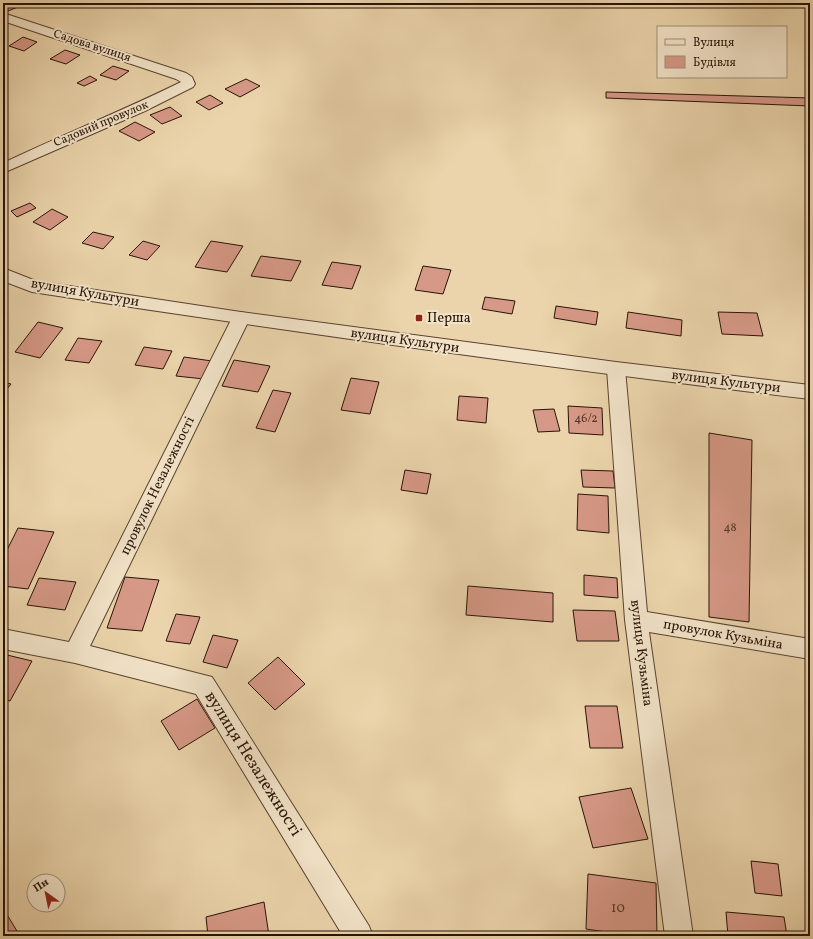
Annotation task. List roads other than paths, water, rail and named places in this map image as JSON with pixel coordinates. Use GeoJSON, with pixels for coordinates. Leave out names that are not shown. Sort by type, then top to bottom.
{"type":"FeatureCollection","features":[{"type":"Feature","properties":{"kind":"street","name":"Садова вулиця"},"geometry":{"type":"LineString","coordinates":[[3,17],[181,76]]}},
{"type":"Feature","properties":{"kind":"street","name":"Садовий провулок"},"geometry":{"type":"LineString","coordinates":[[3,168],[182,88],[188,84],[187,80],[181,76]]}},
{"type":"Feature","properties":{"kind":"street","name":"вулиця Культури"},"geometry":{"type":"LineString","coordinates":[[3,274],[32,286],[241,318],[616,369],[810,392]]}},
{"type":"Feature","properties":{"kind":"street","name":"провулок Незалежності"},"geometry":{"type":"LineString","coordinates":[[76,653],[241,318]]}},
{"type":"Feature","properties":{"kind":"street","name":"вулиця Кузьміна"},"geometry":{"type":"LineString","coordinates":[[616,369],[636,620],[679,936]]}},
{"type":"Feature","properties":{"kind":"street","name":"провулок Кузьміна"},"geometry":{"type":"LineString","coordinates":[[636,620],[810,649]]}},
{"type":"Feature","properties":{"kind":"street","name":"вулиця Незалежності"},"geometry":{"type":"LineString","coordinates":[[3,639],[76,653],[204,685],[359,936]]}},
{"type":"Feature","properties":{"kind":"place","name":"Перша"},"geometry":{"type":"Point","coordinates":[419,318]}}]}
